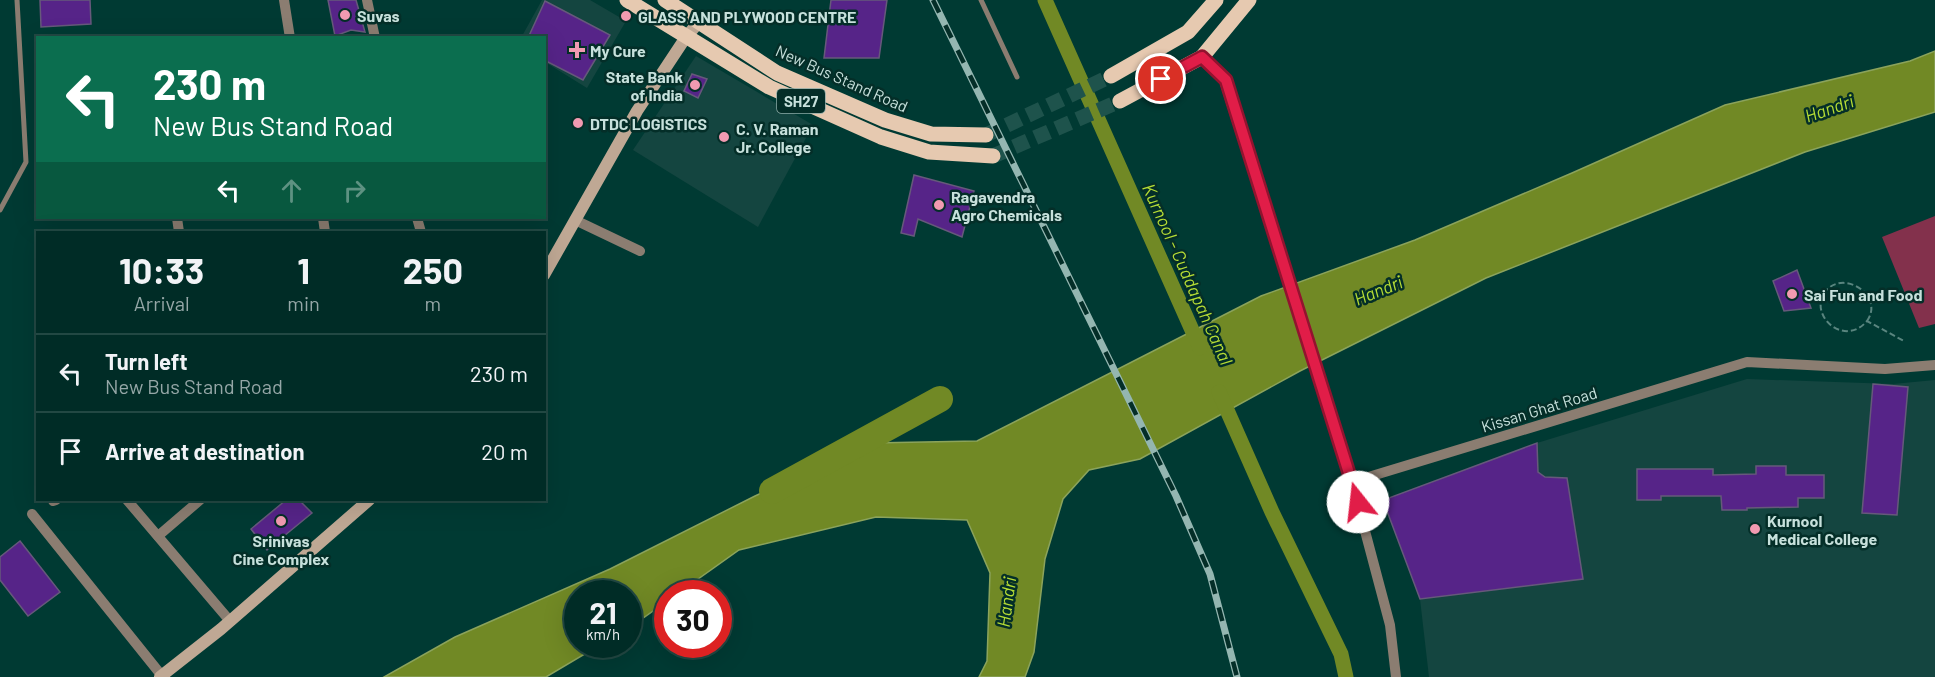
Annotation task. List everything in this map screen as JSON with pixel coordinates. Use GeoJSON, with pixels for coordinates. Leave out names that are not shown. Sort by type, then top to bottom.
{"type":"FeatureCollection","features":[{"type":"Feature","properties":{"kind":"main road","name":"SH27"},"geometry":{"type":"LineString","coordinates":[[627,0],[769,87],[881,137],[929,152],[993,156]]}},
{"type":"Feature","properties":{"kind":"main road","name":"New Bus Stand Road"},"geometry":{"type":"LineString","coordinates":[[664,0],[777,73],[885,120],[931,134],[986,135]]}},
{"type":"Feature","properties":{"kind":"main road"},"geometry":{"type":"LineString","coordinates":[[1111,76],[1188,32],[1215,0]]}},
{"type":"Feature","properties":{"kind":"main road"},"geometry":{"type":"LineString","coordinates":[[1120,101],[1202,57],[1249,0]]}},
{"type":"Feature","properties":{"kind":"main road"},"geometry":{"type":"LineString","coordinates":[[546,271],[637,111],[686,37],[699,22]]}},
{"type":"Feature","properties":{"kind":"main road"},"geometry":{"type":"LineString","coordinates":[[1202,57],[1226,80],[1352,482]]}},
{"type":"Feature","properties":{"kind":"main road"},"geometry":{"type":"LineString","coordinates":[[161,676],[230,621],[368,501]]}},
{"type":"Feature","properties":{"kind":"street"},"geometry":{"type":"LineString","coordinates":[[284,0],[290,36]]}},
{"type":"Feature","properties":{"kind":"street"},"geometry":{"type":"LineString","coordinates":[[367,0],[375,36]]}},
{"type":"Feature","properties":{"kind":"street"},"geometry":{"type":"LineString","coordinates":[[575,220],[640,251]]}},
{"type":"Feature","properties":{"kind":"street","name":"Kissan Ghat Road"},"geometry":{"type":"LineString","coordinates":[[1352,482],[1747,362],[1885,369],[1935,365]]}},
{"type":"Feature","properties":{"kind":"street"},"geometry":{"type":"LineString","coordinates":[[1352,482],[1390,626],[1396,677]]}},
{"type":"Feature","properties":{"kind":"street"},"geometry":{"type":"LineString","coordinates":[[128,501],[230,621]]}},
{"type":"Feature","properties":{"kind":"street"},"geometry":{"type":"LineString","coordinates":[[158,536],[199,501]]}},
{"type":"Feature","properties":{"kind":"street"},"geometry":{"type":"LineString","coordinates":[[32,514],[161,676]]}},
{"type":"Feature","properties":{"kind":"lane"},"geometry":{"type":"LineString","coordinates":[[0,210],[26,162],[17,0]]}},
{"type":"Feature","properties":{"kind":"lane"},"geometry":{"type":"LineString","coordinates":[[981,0],[1017,77]]}},
{"type":"Feature","properties":{"kind":"path"},"geometry":{"type":"LineString","coordinates":[[1841,282],[1852,284],[1865,291],[1871,301],[1872,311],[1867,321],[1856,330],[1847,332],[1836,330],[1830,325],[1820,305],[1822,296],[1827,289],[1841,282]]}},
{"type":"Feature","properties":{"kind":"path"},"geometry":{"type":"LineString","coordinates":[[1867,321],[1904,341]]}},
{"type":"Feature","properties":{"kind":"shaded area","name":"My Cure"},"geometry":{"type":"Polygon","coordinates":[[[542,0],[590,0],[626,21],[587,88],[546,63],[546,36],[522,36],[542,0]]]}},
{"type":"Feature","properties":{"kind":"shaded area","name":"C. V. Raman Jr. College"},"geometry":{"type":"Polygon","coordinates":[[[696,56],[813,125],[758,227],[633,150],[696,56]]]}},
{"type":"Feature","properties":{"kind":"shaded area"},"geometry":{"type":"Polygon","coordinates":[[[1935,216],[1935,324],[1919,328],[1882,237],[1935,216]]]}},
{"type":"Feature","properties":{"kind":"shaded area","name":"Kurnool Medical College"},"geometry":{"type":"Polygon","coordinates":[[[1747,379],[1893,384],[1935,380],[1935,677],[1429,677],[1420,599],[1583,579],[1567,478],[1545,477],[1538,472],[1537,443],[1747,379]]]}},
{"type":"Feature","properties":{"kind":"water","name":"Handri"},"geometry":{"type":"Polygon","coordinates":[[[1935,51],[1935,112],[1805,152],[1486,278],[1300,371],[1140,459],[1089,470],[1063,499],[1045,559],[1034,652],[1025,677],[979,677],[987,661],[990,573],[967,520],[876,517],[739,550],[697,580],[654,580],[654,610],[642,619],[642,580],[585,580],[755,496],[871,443],[977,441],[1261,296],[1415,240],[1725,105],[1910,61],[1935,51]]]}},
{"type":"Feature","properties":{"kind":"water"},"geometry":{"type":"Polygon","coordinates":[[[564,589],[564,658],[578,658],[546,677],[384,677],[455,637],[564,589]]]}},
{"type":"Feature","properties":{"kind":"building"},"geometry":{"type":"Polygon","coordinates":[[[40,0],[90,0],[91,24],[41,27],[40,0]]]}},
{"type":"Feature","properties":{"kind":"building","name":"Suvas"},"geometry":{"type":"Polygon","coordinates":[[[328,0],[356,0],[365,32],[351,30],[335,36],[328,0]]]}},
{"type":"Feature","properties":{"kind":"building"},"geometry":{"type":"Polygon","coordinates":[[[831,0],[887,0],[879,58],[824,58],[831,0]]]}},
{"type":"Feature","properties":{"kind":"building","name":"My Cure"},"geometry":{"type":"Polygon","coordinates":[[[545,1],[610,35],[583,80],[546,61],[546,36],[529,36],[545,1]]]}},
{"type":"Feature","properties":{"kind":"building","name":"State Bank of India"},"geometry":{"type":"Polygon","coordinates":[[[692,74],[707,79],[698,98],[684,91],[692,74]]]}},
{"type":"Feature","properties":{"kind":"building","name":"Ragavendra Agro Chemicals"},"geometry":{"type":"Polygon","coordinates":[[[914,175],[974,191],[962,237],[918,219],[914,236],[901,233],[914,175]]]}},
{"type":"Feature","properties":{"kind":"building","name":"Sai Fun and Food"},"geometry":{"type":"Polygon","coordinates":[[[1797,270],[1811,308],[1784,311],[1773,281],[1797,270]]]}},
{"type":"Feature","properties":{"kind":"building"},"geometry":{"type":"Polygon","coordinates":[[[1873,384],[1908,387],[1897,515],[1862,513],[1873,384]]]}},
{"type":"Feature","properties":{"kind":"building"},"geometry":{"type":"Polygon","coordinates":[[[1537,443],[1538,472],[1545,477],[1567,478],[1583,579],[1420,599],[1384,503],[1386,499],[1537,443]]]}},
{"type":"Feature","properties":{"kind":"building"},"geometry":{"type":"Polygon","coordinates":[[[1756,466],[1786,466],[1786,475],[1824,475],[1824,498],[1798,498],[1798,507],[1747,508],[1747,510],[1722,510],[1721,496],[1661,496],[1661,500],[1637,500],[1637,469],[1713,469],[1713,475],[1756,474],[1756,466]]]}},
{"type":"Feature","properties":{"kind":"building","name":"Srinivas Cine Complex"},"geometry":{"type":"Polygon","coordinates":[[[285,501],[300,501],[312,513],[267,550],[251,529],[285,501]]]}},
{"type":"Feature","properties":{"kind":"building"},"geometry":{"type":"Polygon","coordinates":[[[20,541],[60,592],[28,616],[0,580],[0,557],[20,541]]]}},
{"type":"Feature","properties":{"kind":"waterway","name":"Kurnool - Cuddapah Canal"},"geometry":{"type":"LineString","coordinates":[[1045,0],[1200,348]]}},
{"type":"Feature","properties":{"kind":"waterway"},"geometry":{"type":"LineString","coordinates":[[1219,392],[1272,512],[1341,654],[1346,677]]}},
{"type":"Feature","properties":{"kind":"waterway"},"geometry":{"type":"LineString","coordinates":[[772,491],[940,399]]}},
{"type":"Feature","properties":{"kind":"tunnel"},"geometry":{"type":"LineString","coordinates":[[986,135],[1111,76]]}},
{"type":"Feature","properties":{"kind":"tunnel"},"geometry":{"type":"LineString","coordinates":[[993,156],[1120,101]]}},
{"type":"Feature","properties":{"kind":"railway"},"geometry":{"type":"LineString","coordinates":[[933,0],[1176,496],[1210,574],[1237,677]]}},
{"type":"Feature","properties":{"kind":"place","name":"Suvas"},"geometry":{"type":"Point","coordinates":[345,15]}},
{"type":"Feature","properties":{"kind":"place","name":"GLASS AND PLYWOOD CENTRE"},"geometry":{"type":"Point","coordinates":[626,16]}},
{"type":"Feature","properties":{"kind":"place","name":"My Cure"},"geometry":{"type":"Point","coordinates":[577,50]}},
{"type":"Feature","properties":{"kind":"place","name":"State Bank of India"},"geometry":{"type":"Point","coordinates":[695,85]}},
{"type":"Feature","properties":{"kind":"place","name":"DTDC LOGISTICS"},"geometry":{"type":"Point","coordinates":[578,123]}},
{"type":"Feature","properties":{"kind":"place","name":"C. V. Raman Jr. College"},"geometry":{"type":"Point","coordinates":[724,137]}},
{"type":"Feature","properties":{"kind":"place","name":"Ragavendra Agro Chemicals"},"geometry":{"type":"Point","coordinates":[939,205]}},
{"type":"Feature","properties":{"kind":"place","name":"Sai Fun and Food"},"geometry":{"type":"Point","coordinates":[1792,294]}},
{"type":"Feature","properties":{"kind":"place","name":"Srinivas Cine Complex"},"geometry":{"type":"Point","coordinates":[281,521]}},
{"type":"Feature","properties":{"kind":"place","name":"Kurnool Medical College"},"geometry":{"type":"Point","coordinates":[1755,529]}},
{"type":"Feature","properties":{"kind":"route"},"geometry":{"type":"LineString","coordinates":[[1161,79],[1202,57],[1226,80],[1358,502]]}}]}
